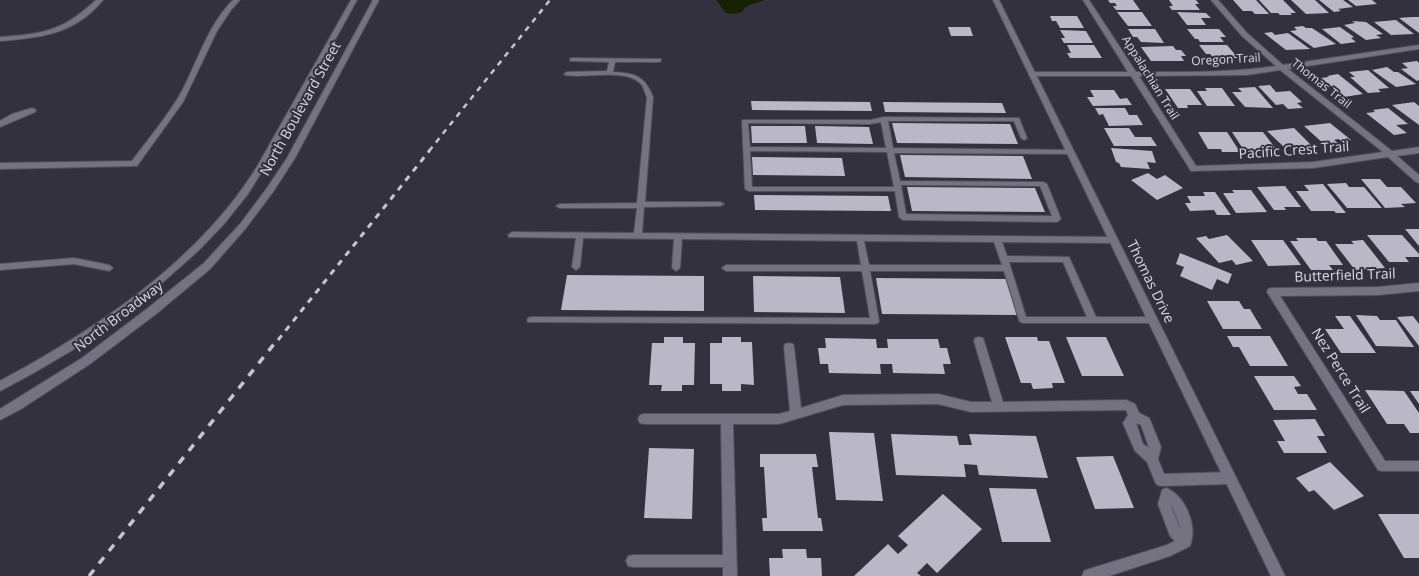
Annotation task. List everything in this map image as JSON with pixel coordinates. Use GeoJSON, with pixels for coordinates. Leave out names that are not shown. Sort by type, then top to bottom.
{"type":"FeatureCollection","features":[{"type":"Feature","properties":{"kind":"street"},"geometry":{"type":"LineString","coordinates":[[0,39],[44,35],[59,31],[74,24],[100,0]]}},
{"type":"Feature","properties":{"kind":"street"},"geometry":{"type":"LineString","coordinates":[[0,166],[134,164],[176,108],[193,77],[217,24],[225,12],[237,0]]}},
{"type":"Feature","properties":{"kind":"street","name":"North Boulevard Street"},"geometry":{"type":"LineString","coordinates":[[218,224],[245,192],[264,161],[354,0]]}},
{"type":"Feature","properties":{"kind":"street","name":"North Boulevard Street"},"geometry":{"type":"LineString","coordinates":[[243,226],[270,190],[291,158],[376,0]]}},
{"type":"Feature","properties":{"kind":"street","name":"Thomas Drive"},"geometry":{"type":"LineString","coordinates":[[996,0],[1278,576]]}},
{"type":"Feature","properties":{"kind":"street","name":"Appalachian Trail"},"geometry":{"type":"LineString","coordinates":[[1086,0],[1194,169]]}},
{"type":"Feature","properties":{"kind":"street","name":"Thomas Trail"},"geometry":{"type":"LineString","coordinates":[[1214,0],[1254,44],[1392,155],[1419,180]]}},
{"type":"Feature","properties":{"kind":"street","name":"Oregon Trail"},"geometry":{"type":"LineString","coordinates":[[1033,74],[1223,74],[1282,68],[1419,47]]}},
{"type":"Feature","properties":{"kind":"street"},"geometry":{"type":"LineString","coordinates":[[0,124],[15,116],[32,110]]}},
{"type":"Feature","properties":{"kind":"street","name":"Pacific Crest Trail"},"geometry":{"type":"LineString","coordinates":[[1194,169],[1313,166],[1419,150]]}},
{"type":"Feature","properties":{"kind":"street","name":"North Broadway"},"geometry":{"type":"LineString","coordinates":[[0,386],[76,343],[122,309],[168,274],[218,224]]}},
{"type":"Feature","properties":{"kind":"street","name":"North Broadway"},"geometry":{"type":"LineString","coordinates":[[0,415],[18,406],[86,361],[152,311],[206,266],[243,226]]}},
{"type":"Feature","properties":{"kind":"street","name":"Butterfield Trail"},"geometry":{"type":"LineString","coordinates":[[1272,292],[1378,291],[1419,287]]}},
{"type":"Feature","properties":{"kind":"street","name":"Nez Perce Trail"},"geometry":{"type":"LineString","coordinates":[[1272,292],[1382,466],[1419,466]]}},
{"type":"Feature","properties":{"kind":"street"},"geometry":{"type":"LineString","coordinates":[[979,341],[1000,407]]}},
{"type":"Feature","properties":{"kind":"street"},"geometry":{"type":"LineString","coordinates":[[789,347],[796,414]]}},
{"type":"Feature","properties":{"kind":"street"},"geometry":{"type":"LineString","coordinates":[[644,419],[779,419],[843,400],[938,399],[971,407],[1126,405],[1131,407],[1134,416],[1145,422],[1155,447],[1152,459],[1160,480],[1230,478]]}},
{"type":"Feature","properties":{"kind":"street"},"geometry":{"type":"LineString","coordinates":[[727,419],[730,576]]}},
{"type":"Feature","properties":{"kind":"street"},"geometry":{"type":"LineString","coordinates":[[1089,576],[1170,550],[1185,542],[1175,532],[1164,504],[1166,494]]}},
{"type":"Feature","properties":{"kind":"street"},"geometry":{"type":"LineString","coordinates":[[633,562],[730,561]]}},
{"type":"Feature","properties":{"kind":"lane"},"geometry":{"type":"LineString","coordinates":[[572,60],[658,60]]}},
{"type":"Feature","properties":{"kind":"lane"},"geometry":{"type":"LineString","coordinates":[[610,74],[612,60]]}},
{"type":"Feature","properties":{"kind":"lane"},"geometry":{"type":"LineString","coordinates":[[567,74],[610,74],[630,76],[643,83],[650,96],[638,236]]}},
{"type":"Feature","properties":{"kind":"lane"},"geometry":{"type":"LineString","coordinates":[[884,119],[890,151],[898,186],[904,217],[1057,219],[1043,184],[898,186],[749,189],[746,120],[870,122],[884,119],[1016,119],[1024,138]]}},
{"type":"Feature","properties":{"kind":"lane"},"geometry":{"type":"LineString","coordinates":[[747,149],[1071,152]]}},
{"type":"Feature","properties":{"kind":"lane"},"geometry":{"type":"LineString","coordinates":[[560,206],[720,204]]}},
{"type":"Feature","properties":{"kind":"lane"},"geometry":{"type":"LineString","coordinates":[[512,235],[1114,240]]}},
{"type":"Feature","properties":{"kind":"lane"},"geometry":{"type":"LineString","coordinates":[[576,267],[580,236]]}},
{"type":"Feature","properties":{"kind":"lane"},"geometry":{"type":"LineString","coordinates":[[676,268],[678,237]]}},
{"type":"Feature","properties":{"kind":"lane"},"geometry":{"type":"LineString","coordinates":[[531,320],[875,321],[860,238]]}},
{"type":"Feature","properties":{"kind":"lane"},"geometry":{"type":"LineString","coordinates":[[997,239],[1023,320],[1153,320]]}},
{"type":"Feature","properties":{"kind":"lane"},"geometry":{"type":"LineString","coordinates":[[1003,259],[1066,259],[1092,320]]}},
{"type":"Feature","properties":{"kind":"lane"},"geometry":{"type":"LineString","coordinates":[[0,267],[74,261],[109,268]]}},
{"type":"Feature","properties":{"kind":"lane"},"geometry":{"type":"LineString","coordinates":[[726,268],[1007,268]]}},
{"type":"Feature","properties":{"kind":"lane"},"geometry":{"type":"LineString","coordinates":[[1160,480],[1166,494]]}},
{"type":"Feature","properties":{"kind":"shaded area"},"geometry":{"type":"Polygon","coordinates":[[[716,0],[764,0],[746,7],[742,12],[734,14],[726,13],[716,0]]]}},
{"type":"Feature","properties":{"kind":"building"},"geometry":{"type":"Polygon","coordinates":[[[1108,0],[1133,0],[1140,10],[1116,10],[1113,6],[1117,6],[1115,3],[1110,3],[1108,0]]]}},
{"type":"Feature","properties":{"kind":"building"},"geometry":{"type":"Polygon","coordinates":[[[1169,0],[1196,0],[1199,4],[1195,4],[1200,10],[1172,10],[1169,6],[1173,6],[1169,0]]]}},
{"type":"Feature","properties":{"kind":"building"},"geometry":{"type":"Polygon","coordinates":[[[1233,0],[1256,0],[1269,14],[1255,14],[1252,11],[1243,11],[1233,0]]]}},
{"type":"Feature","properties":{"kind":"building"},"geometry":{"type":"Polygon","coordinates":[[[1259,0],[1283,0],[1296,13],[1290,13],[1292,15],[1280,15],[1278,13],[1271,13],[1259,0]]]}},
{"type":"Feature","properties":{"kind":"building"},"geometry":{"type":"Polygon","coordinates":[[[1291,0],[1315,0],[1329,13],[1306,14],[1291,0]]]}},
{"type":"Feature","properties":{"kind":"building"},"geometry":{"type":"Polygon","coordinates":[[[1319,0],[1343,0],[1353,7],[1338,9],[1341,11],[1334,12],[1319,0]]]}},
{"type":"Feature","properties":{"kind":"building"},"geometry":{"type":"Polygon","coordinates":[[[1348,0],[1372,0],[1377,4],[1356,6],[1348,0]]]}},
{"type":"Feature","properties":{"kind":"building"},"geometry":{"type":"Polygon","coordinates":[[[1117,12],[1142,12],[1152,26],[1128,26],[1117,12]]]}},
{"type":"Feature","properties":{"kind":"building"},"geometry":{"type":"Polygon","coordinates":[[[1177,12],[1206,13],[1211,18],[1201,18],[1206,25],[1187,25],[1177,12]]]}},
{"type":"Feature","properties":{"kind":"building"},"geometry":{"type":"Polygon","coordinates":[[[1050,16],[1077,16],[1084,28],[1060,28],[1056,21],[1052,21],[1050,16]]]}},
{"type":"Feature","properties":{"kind":"building"},"geometry":{"type":"Polygon","coordinates":[[[1411,17],[1419,17],[1419,33],[1399,18],[1411,17]]]}},
{"type":"Feature","properties":{"kind":"building"},"geometry":{"type":"Polygon","coordinates":[[[1396,20],[1414,34],[1391,35],[1374,22],[1396,20]]]}},
{"type":"Feature","properties":{"kind":"building"},"geometry":{"type":"Polygon","coordinates":[[[1352,21],[1366,22],[1383,34],[1376,35],[1381,38],[1366,40],[1344,25],[1355,23],[1352,21]]]}},
{"type":"Feature","properties":{"kind":"building"},"geometry":{"type":"Polygon","coordinates":[[[1303,26],[1306,28],[1312,28],[1336,44],[1314,48],[1290,31],[1297,30],[1294,27],[1303,26]]]}},
{"type":"Feature","properties":{"kind":"building"},"geometry":{"type":"Polygon","coordinates":[[[948,27],[970,27],[973,36],[951,36],[948,27]]]}},
{"type":"Feature","properties":{"kind":"building"},"geometry":{"type":"Polygon","coordinates":[[[1340,27],[1354,37],[1351,38],[1356,42],[1341,44],[1322,29],[1340,27]]]}},
{"type":"Feature","properties":{"kind":"building"},"geometry":{"type":"Polygon","coordinates":[[[1128,29],[1155,29],[1164,43],[1141,42],[1137,37],[1133,37],[1128,29]]]}},
{"type":"Feature","properties":{"kind":"building"},"geometry":{"type":"Polygon","coordinates":[[[1187,29],[1219,29],[1226,37],[1220,37],[1224,42],[1200,42],[1198,39],[1195,39],[1187,29]]]}},
{"type":"Feature","properties":{"kind":"building"},"geometry":{"type":"Polygon","coordinates":[[[1060,30],[1086,31],[1093,43],[1064,43],[1061,38],[1065,38],[1060,30]]]}},
{"type":"Feature","properties":{"kind":"building"},"geometry":{"type":"Polygon","coordinates":[[[1272,32],[1275,35],[1288,33],[1310,49],[1286,50],[1264,33],[1272,32]]]}},
{"type":"Feature","properties":{"kind":"building"},"geometry":{"type":"Polygon","coordinates":[[[1067,45],[1094,45],[1102,58],[1070,58],[1067,53],[1071,53],[1067,45]]]}},
{"type":"Feature","properties":{"kind":"building"},"geometry":{"type":"Polygon","coordinates":[[[1199,45],[1227,45],[1238,58],[1214,58],[1210,54],[1206,54],[1199,45]]]}},
{"type":"Feature","properties":{"kind":"building"},"geometry":{"type":"Polygon","coordinates":[[[1173,46],[1176,50],[1181,50],[1186,56],[1181,56],[1184,61],[1151,61],[1141,47],[1173,46]]]}},
{"type":"Feature","properties":{"kind":"building"},"geometry":{"type":"Polygon","coordinates":[[[1417,61],[1419,63],[1419,80],[1417,81],[1401,69],[1408,68],[1402,63],[1417,61]]]}},
{"type":"Feature","properties":{"kind":"building"},"geometry":{"type":"Polygon","coordinates":[[[1387,67],[1394,72],[1398,72],[1416,84],[1396,87],[1372,70],[1387,67]]]}},
{"type":"Feature","properties":{"kind":"building"},"geometry":{"type":"Polygon","coordinates":[[[1368,70],[1389,88],[1378,89],[1381,92],[1368,93],[1350,77],[1355,77],[1349,72],[1368,70]]]}},
{"type":"Feature","properties":{"kind":"building"},"geometry":{"type":"Polygon","coordinates":[[[1338,74],[1363,94],[1344,97],[1321,78],[1338,74]]]}},
{"type":"Feature","properties":{"kind":"building"},"geometry":{"type":"Polygon","coordinates":[[[1270,85],[1276,92],[1290,91],[1302,102],[1297,103],[1303,108],[1288,109],[1283,104],[1276,105],[1258,86],[1270,85]]]}},
{"type":"Feature","properties":{"kind":"building"},"geometry":{"type":"Polygon","coordinates":[[[1255,87],[1273,108],[1245,107],[1232,92],[1242,92],[1238,88],[1255,87]]]}},
{"type":"Feature","properties":{"kind":"building"},"geometry":{"type":"Polygon","coordinates":[[[1205,88],[1222,88],[1235,106],[1207,106],[1197,91],[1207,91],[1205,88]]]}},
{"type":"Feature","properties":{"kind":"building"},"geometry":{"type":"Polygon","coordinates":[[[1165,89],[1190,89],[1202,105],[1187,105],[1188,108],[1178,108],[1165,89]]]}},
{"type":"Feature","properties":{"kind":"building"},"geometry":{"type":"Polygon","coordinates":[[[1090,90],[1114,90],[1120,99],[1127,98],[1132,105],[1093,106],[1087,97],[1094,97],[1090,90]]]}},
{"type":"Feature","properties":{"kind":"building"},"geometry":{"type":"Polygon","coordinates":[[[751,101],[870,102],[872,111],[752,110],[751,101]]]}},
{"type":"Feature","properties":{"kind":"building"},"geometry":{"type":"Polygon","coordinates":[[[883,102],[1002,103],[1006,113],[885,112],[883,102]]]}},
{"type":"Feature","properties":{"kind":"building"},"geometry":{"type":"Polygon","coordinates":[[[1414,102],[1419,106],[1419,125],[1392,105],[1414,102]]]}},
{"type":"Feature","properties":{"kind":"building"},"geometry":{"type":"Polygon","coordinates":[[[1095,108],[1125,108],[1129,115],[1137,115],[1143,125],[1109,126],[1103,114],[1099,115],[1095,108]]]}},
{"type":"Feature","properties":{"kind":"building"},"geometry":{"type":"Polygon","coordinates":[[[1388,108],[1408,124],[1396,125],[1407,133],[1394,135],[1366,113],[1375,112],[1373,110],[1388,108]]]}},
{"type":"Feature","properties":{"kind":"building"},"geometry":{"type":"Polygon","coordinates":[[[892,123],[1010,124],[1018,144],[897,143],[892,123]]]}},
{"type":"Feature","properties":{"kind":"building"},"geometry":{"type":"Polygon","coordinates":[[[1330,123],[1351,140],[1342,142],[1339,139],[1334,140],[1338,143],[1325,145],[1304,126],[1330,123]]]}},
{"type":"Feature","properties":{"kind":"building"},"geometry":{"type":"Polygon","coordinates":[[[751,126],[805,126],[807,143],[752,143],[751,126]]]}},
{"type":"Feature","properties":{"kind":"building"},"geometry":{"type":"Polygon","coordinates":[[[815,126],[869,127],[873,144],[817,143],[815,126]]]}},
{"type":"Feature","properties":{"kind":"building"},"geometry":{"type":"Polygon","coordinates":[[[1104,128],[1129,128],[1135,137],[1151,137],[1157,146],[1114,146],[1104,128]]]}},
{"type":"Feature","properties":{"kind":"building"},"geometry":{"type":"Polygon","coordinates":[[[1294,128],[1314,148],[1296,149],[1293,146],[1284,147],[1267,131],[1294,128]]]}},
{"type":"Feature","properties":{"kind":"building"},"geometry":{"type":"Polygon","coordinates":[[[1198,132],[1227,132],[1240,152],[1222,152],[1221,149],[1208,149],[1198,132]]]}},
{"type":"Feature","properties":{"kind":"building"},"geometry":{"type":"Polygon","coordinates":[[[1232,132],[1263,132],[1276,149],[1263,149],[1265,152],[1245,152],[1232,132]]]}},
{"type":"Feature","properties":{"kind":"building"},"geometry":{"type":"Polygon","coordinates":[[[1111,148],[1152,151],[1156,163],[1147,162],[1150,169],[1121,167],[1119,163],[1116,162],[1111,148]]]}},
{"type":"Feature","properties":{"kind":"building"},"geometry":{"type":"Polygon","coordinates":[[[900,155],[1023,156],[1032,179],[905,177],[900,155]]]}},
{"type":"Feature","properties":{"kind":"building"},"geometry":{"type":"Polygon","coordinates":[[[752,157],[842,158],[845,176],[753,175],[752,157]]]}},
{"type":"Feature","properties":{"kind":"building"},"geometry":{"type":"Polygon","coordinates":[[[1148,173],[1157,179],[1165,175],[1183,188],[1157,200],[1131,180],[1148,173]]]}},
{"type":"Feature","properties":{"kind":"building"},"geometry":{"type":"Polygon","coordinates":[[[1361,179],[1380,179],[1387,187],[1401,187],[1416,203],[1401,204],[1405,207],[1385,208],[1361,179]]]}},
{"type":"Feature","properties":{"kind":"building"},"geometry":{"type":"Polygon","coordinates":[[[1346,183],[1349,187],[1364,187],[1382,208],[1347,208],[1327,184],[1346,183]]]}},
{"type":"Feature","properties":{"kind":"building"},"geometry":{"type":"Polygon","coordinates":[[[1323,184],[1346,213],[1336,213],[1334,211],[1311,211],[1296,191],[1309,191],[1304,185],[1323,184]]]}},
{"type":"Feature","properties":{"kind":"building"},"geometry":{"type":"Polygon","coordinates":[[[1285,186],[1301,207],[1284,207],[1286,210],[1274,210],[1257,187],[1285,186]]]}},
{"type":"Feature","properties":{"kind":"building"},"geometry":{"type":"Polygon","coordinates":[[[907,187],[1035,188],[1045,212],[912,211],[907,187]]]}},
{"type":"Feature","properties":{"kind":"building"},"geometry":{"type":"Polygon","coordinates":[[[1232,190],[1251,190],[1267,212],[1236,213],[1223,193],[1234,193],[1232,190]]]}},
{"type":"Feature","properties":{"kind":"building"},"geometry":{"type":"Polygon","coordinates":[[[1203,192],[1215,192],[1231,215],[1217,215],[1214,210],[1190,211],[1185,203],[1191,203],[1187,196],[1205,196],[1203,192]]]}},
{"type":"Feature","properties":{"kind":"building"},"geometry":{"type":"Polygon","coordinates":[[[754,195],[888,196],[891,211],[755,210],[754,195]]]}},
{"type":"Feature","properties":{"kind":"building"},"geometry":{"type":"Polygon","coordinates":[[[1405,229],[1419,229],[1419,246],[1405,229]]]}},
{"type":"Feature","properties":{"kind":"building"},"geometry":{"type":"Polygon","coordinates":[[[1227,235],[1253,261],[1236,265],[1232,260],[1219,263],[1196,238],[1206,236],[1209,239],[1227,235]]]}},
{"type":"Feature","properties":{"kind":"building"},"geometry":{"type":"Polygon","coordinates":[[[1367,235],[1402,235],[1419,254],[1419,257],[1405,257],[1409,262],[1389,262],[1367,235]]]}},
{"type":"Feature","properties":{"kind":"building"},"geometry":{"type":"Polygon","coordinates":[[[1296,238],[1316,238],[1318,241],[1326,241],[1343,265],[1329,265],[1333,270],[1311,270],[1290,241],[1298,241],[1296,238]]]}},
{"type":"Feature","properties":{"kind":"building"},"geometry":{"type":"Polygon","coordinates":[[[1251,240],[1283,240],[1301,265],[1268,266],[1251,240]]]}},
{"type":"Feature","properties":{"kind":"building"},"geometry":{"type":"Polygon","coordinates":[[[1363,240],[1385,268],[1355,270],[1335,244],[1354,244],[1351,241],[1363,240]]]}},
{"type":"Feature","properties":{"kind":"building"},"geometry":{"type":"Polygon","coordinates":[[[1180,253],[1232,274],[1228,284],[1217,279],[1212,290],[1180,276],[1184,267],[1176,264],[1180,253]]]}},
{"type":"Feature","properties":{"kind":"building"},"geometry":{"type":"Polygon","coordinates":[[[567,275],[704,276],[704,311],[561,310],[567,275]]]}},
{"type":"Feature","properties":{"kind":"building"},"geometry":{"type":"Polygon","coordinates":[[[753,276],[840,277],[845,313],[754,312],[753,276]]]}},
{"type":"Feature","properties":{"kind":"building"},"geometry":{"type":"Polygon","coordinates":[[[876,278],[1006,279],[1018,315],[882,314],[876,278]]]}},
{"type":"Feature","properties":{"kind":"building"},"geometry":{"type":"Polygon","coordinates":[[[1207,301],[1239,301],[1244,309],[1250,309],[1262,329],[1223,329],[1207,301]]]}},
{"type":"Feature","properties":{"kind":"building"},"geometry":{"type":"Polygon","coordinates":[[[1356,315],[1377,316],[1380,320],[1396,320],[1414,347],[1376,346],[1356,315]]]}},
{"type":"Feature","properties":{"kind":"building"},"geometry":{"type":"Polygon","coordinates":[[[1335,316],[1350,316],[1376,353],[1341,353],[1325,329],[1344,329],[1335,316]]]}},
{"type":"Feature","properties":{"kind":"building"},"geometry":{"type":"Polygon","coordinates":[[[1413,316],[1419,324],[1419,346],[1397,317],[1413,316]]]}},
{"type":"Feature","properties":{"kind":"building"},"geometry":{"type":"Polygon","coordinates":[[[1227,336],[1270,336],[1288,366],[1250,366],[1239,347],[1233,347],[1227,336]]]}},
{"type":"Feature","properties":{"kind":"building"},"geometry":{"type":"Polygon","coordinates":[[[664,337],[683,337],[683,343],[695,343],[694,385],[682,385],[682,391],[661,391],[662,385],[649,385],[652,343],[664,343],[664,337]]]}},
{"type":"Feature","properties":{"kind":"building"},"geometry":{"type":"Polygon","coordinates":[[[722,337],[741,337],[741,342],[752,342],[754,385],[741,384],[741,391],[722,391],[722,384],[710,384],[710,343],[722,343],[722,337]]]}},
{"type":"Feature","properties":{"kind":"building"},"geometry":{"type":"Polygon","coordinates":[[[1005,337],[1037,337],[1038,341],[1049,341],[1065,383],[1052,383],[1053,388],[1033,389],[1031,383],[1021,383],[1005,337]]]}},
{"type":"Feature","properties":{"kind":"building"},"geometry":{"type":"Polygon","coordinates":[[[1066,337],[1106,337],[1124,376],[1082,376],[1066,337]]]}},
{"type":"Feature","properties":{"kind":"building"},"geometry":{"type":"Polygon","coordinates":[[[825,338],[876,339],[877,348],[888,348],[887,339],[938,339],[940,348],[947,348],[951,364],[943,364],[945,374],[893,373],[892,364],[880,364],[881,374],[829,373],[828,364],[820,364],[818,348],[826,348],[825,338]]]}},
{"type":"Feature","properties":{"kind":"building"},"geometry":{"type":"Polygon","coordinates":[[[1254,376],[1294,376],[1301,386],[1294,387],[1298,394],[1307,394],[1317,410],[1274,410],[1254,376]]]}},
{"type":"Feature","properties":{"kind":"building"},"geometry":{"type":"Polygon","coordinates":[[[1365,390],[1404,391],[1419,413],[1419,433],[1410,433],[1404,424],[1387,424],[1365,390]]]}},
{"type":"Feature","properties":{"kind":"building"},"geometry":{"type":"Polygon","coordinates":[[[1410,391],[1419,391],[1419,404],[1410,391]]]}},
{"type":"Feature","properties":{"kind":"building"},"geometry":{"type":"Polygon","coordinates":[[[1315,419],[1325,436],[1317,436],[1327,453],[1284,453],[1277,441],[1285,441],[1273,420],[1315,419]]]}},
{"type":"Feature","properties":{"kind":"building"},"geometry":{"type":"Polygon","coordinates":[[[829,432],[874,433],[883,501],[836,500],[829,432]]]}},
{"type":"Feature","properties":{"kind":"building"},"geometry":{"type":"Polygon","coordinates":[[[891,434],[957,436],[959,445],[972,445],[969,434],[1036,436],[1048,478],[979,475],[977,465],[964,464],[966,477],[896,475],[891,434]]]}},
{"type":"Feature","properties":{"kind":"building"},"geometry":{"type":"Polygon","coordinates":[[[649,448],[694,449],[692,519],[644,518],[649,448]]]}},
{"type":"Feature","properties":{"kind":"building"},"geometry":{"type":"Polygon","coordinates":[[[760,454],[816,454],[818,467],[812,467],[818,518],[821,518],[823,531],[763,531],[762,518],[767,518],[764,467],[760,467],[760,454]]]}},
{"type":"Feature","properties":{"kind":"building"},"geometry":{"type":"Polygon","coordinates":[[[1113,456],[1134,508],[1095,509],[1076,457],[1113,456]]]}},
{"type":"Feature","properties":{"kind":"building"},"geometry":{"type":"Polygon","coordinates":[[[1330,462],[1364,496],[1334,510],[1314,490],[1309,492],[1296,478],[1330,462]]]}},
{"type":"Feature","properties":{"kind":"building"},"geometry":{"type":"Polygon","coordinates":[[[989,488],[1036,489],[1051,542],[1002,542],[989,488]]]}},
{"type":"Feature","properties":{"kind":"building"},"geometry":{"type":"Polygon","coordinates":[[[943,494],[982,529],[937,573],[927,563],[917,573],[921,576],[854,576],[888,544],[898,554],[908,545],[898,536],[943,494]]]}},
{"type":"Feature","properties":{"kind":"building"},"geometry":{"type":"Polygon","coordinates":[[[1378,514],[1419,514],[1419,558],[1404,558],[1378,514]]]}},
{"type":"Feature","properties":{"kind":"building"},"geometry":{"type":"Polygon","coordinates":[[[782,549],[806,549],[807,558],[821,558],[822,576],[770,576],[769,558],[783,558],[782,549]]]}},
{"type":"Feature","properties":{"kind":"railway"},"geometry":{"type":"LineString","coordinates":[[429,151],[550,0]]}},
{"type":"Feature","properties":{"kind":"railway"},"geometry":{"type":"LineString","coordinates":[[278,340],[430,150]]}},
{"type":"Feature","properties":{"kind":"railway"},"geometry":{"type":"LineString","coordinates":[[89,576],[278,339]]}}]}
